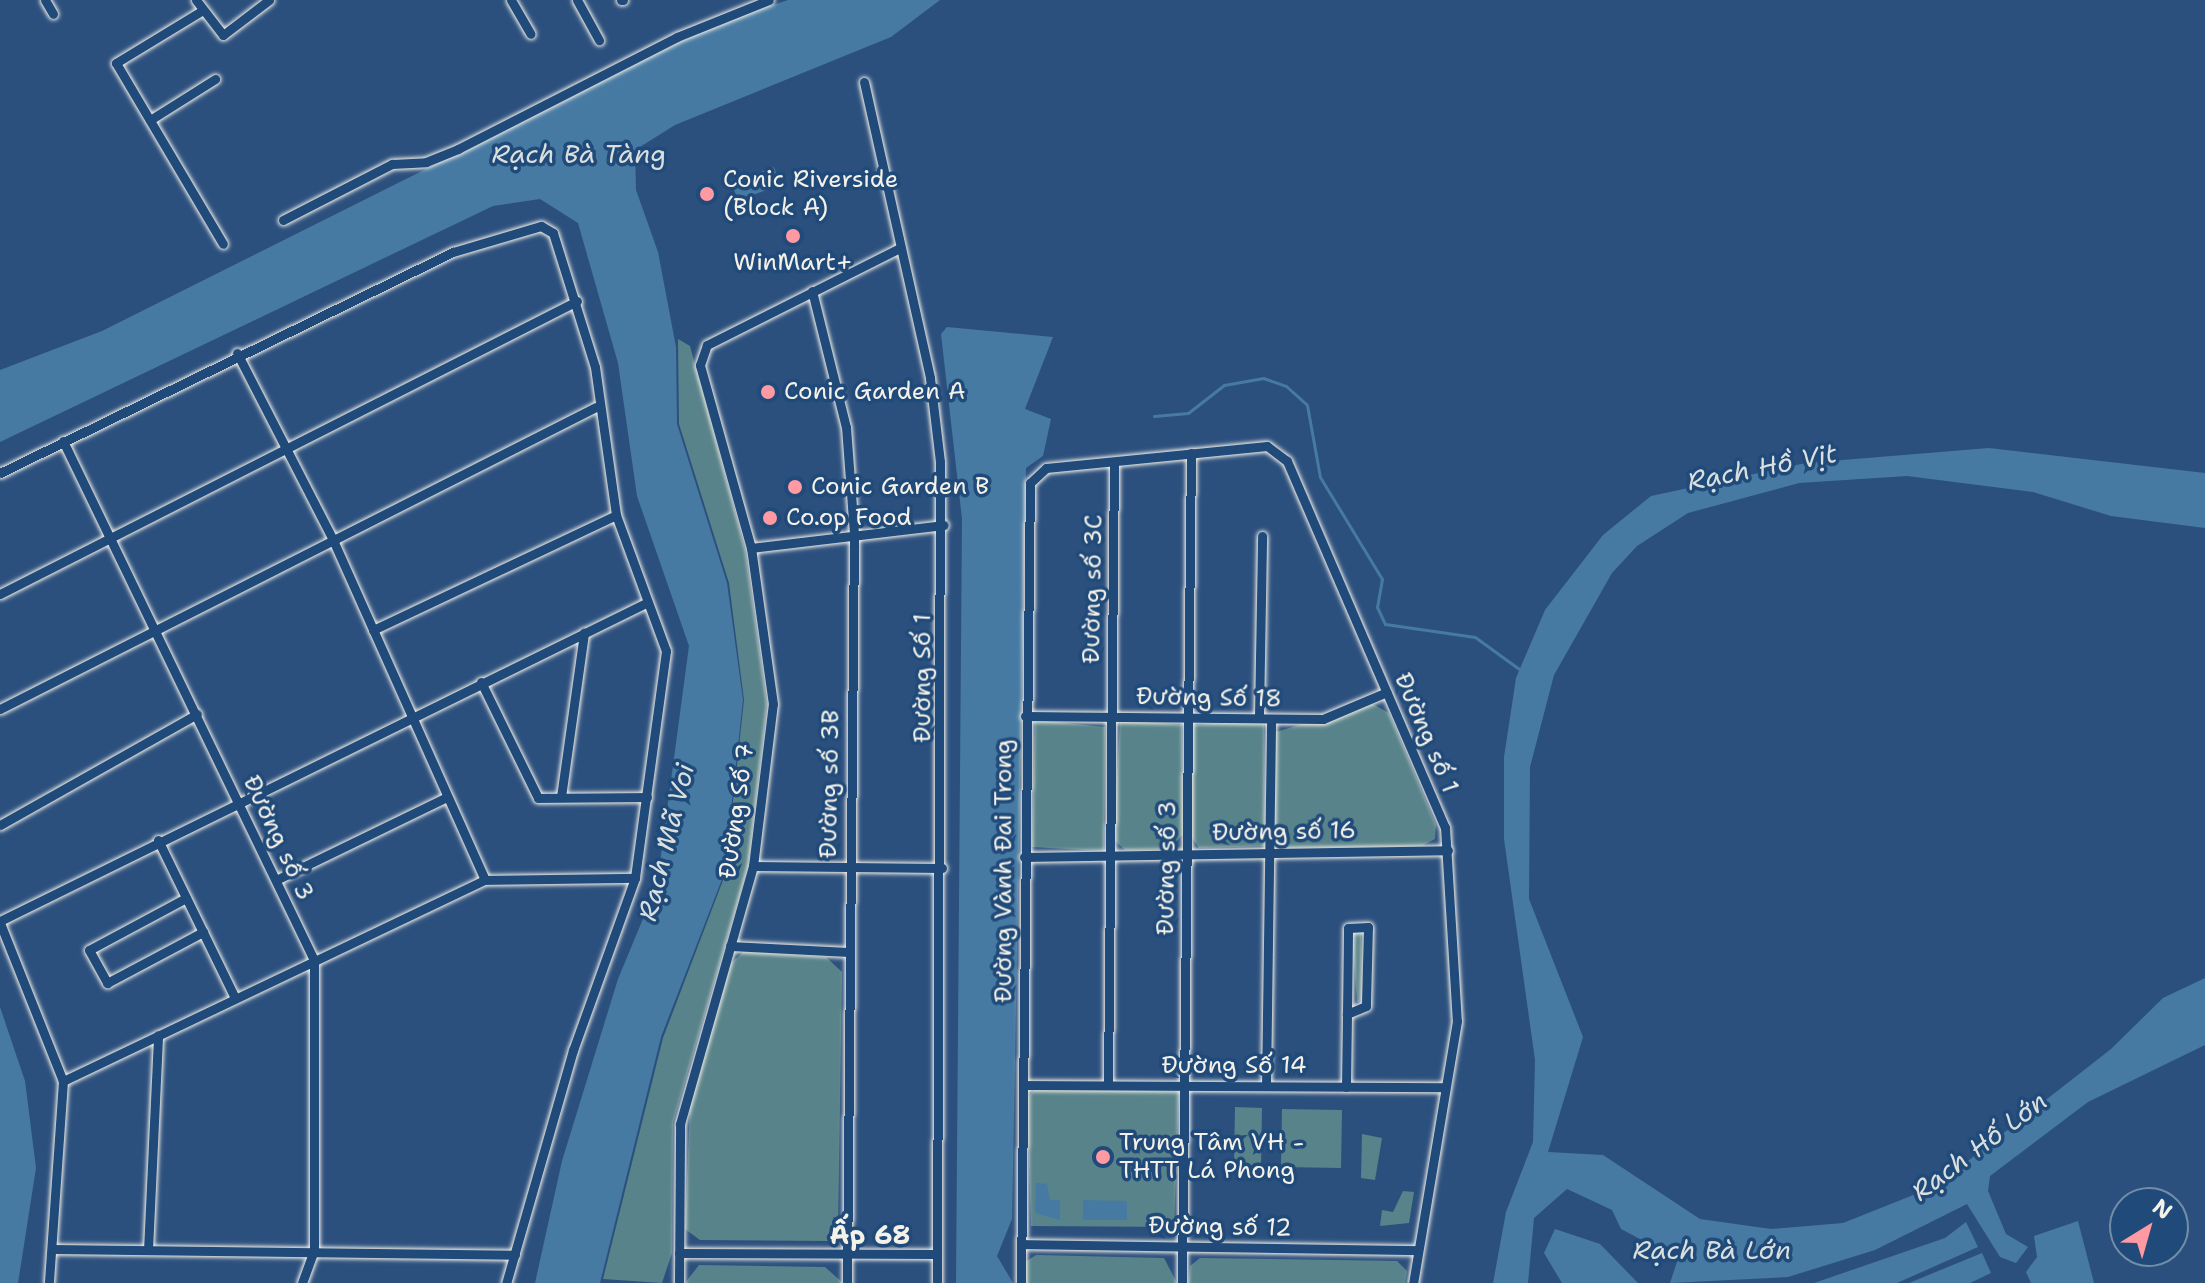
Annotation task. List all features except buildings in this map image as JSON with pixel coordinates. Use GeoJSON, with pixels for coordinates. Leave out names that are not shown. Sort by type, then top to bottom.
{"type":"FeatureCollection","features":[{"type":"Feature","properties":{"kind":"street"},"geometry":{"type":"LineString","coordinates":[[45,0],[53,14]]}},
{"type":"Feature","properties":{"kind":"street"},"geometry":{"type":"LineString","coordinates":[[196,0],[223,35],[269,0]]}},
{"type":"Feature","properties":{"kind":"street"},"geometry":{"type":"LineString","coordinates":[[511,0],[531,34]]}},
{"type":"Feature","properties":{"kind":"street"},"geometry":{"type":"LineString","coordinates":[[283,220],[392,164],[458,149],[755,2],[769,0]]}},
{"type":"Feature","properties":{"kind":"street"},"geometry":{"type":"LineString","coordinates":[[580,1],[599,40]]}},
{"type":"Feature","properties":{"kind":"street"},"geometry":{"type":"LineString","coordinates":[[203,10],[116,63],[223,244]]}},
{"type":"Feature","properties":{"kind":"street"},"geometry":{"type":"LineString","coordinates":[[150,120],[215,79]]}},
{"type":"Feature","properties":{"kind":"street","name":"Đường Số 1"},"geometry":{"type":"LineString","coordinates":[[864,82],[898,249],[930,378],[944,525],[937,1283]]}},
{"type":"Feature","properties":{"kind":"street"},"geometry":{"type":"LineString","coordinates":[[0,473],[237,353],[453,252],[541,226],[553,233],[577,301],[595,367],[596,407],[616,515],[666,651],[635,878],[573,1050],[506,1283]]}},
{"type":"Feature","properties":{"kind":"street"},"geometry":{"type":"LineString","coordinates":[[812,291],[898,249]]}},
{"type":"Feature","properties":{"kind":"street","name":"Đường Số 7"},"geometry":{"type":"LineString","coordinates":[[679,1283],[680,1124],[753,866],[773,704],[751,548],[700,377],[707,345],[812,291]]}},
{"type":"Feature","properties":{"kind":"street","name":"Đường số 3B"},"geometry":{"type":"LineString","coordinates":[[812,291],[846,427],[854,534],[847,1283]]}},
{"type":"Feature","properties":{"kind":"street"},"geometry":{"type":"LineString","coordinates":[[0,594],[577,301]]}},
{"type":"Feature","properties":{"kind":"street"},"geometry":{"type":"LineString","coordinates":[[237,353],[333,540],[485,880]]}},
{"type":"Feature","properties":{"kind":"street"},"geometry":{"type":"LineString","coordinates":[[0,709],[596,407]]}},
{"type":"Feature","properties":{"kind":"street","name":"Đường số 3"},"geometry":{"type":"LineString","coordinates":[[63,441],[314,960],[314,1250],[302,1283]]}},
{"type":"Feature","properties":{"kind":"street","name":"Đường số 1"},"geometry":{"type":"LineString","coordinates":[[1046,468],[1267,446],[1287,461],[1387,692],[1448,850],[1457,1021],[1413,1283]]}},
{"type":"Feature","properties":{"kind":"street","name":"Đường số 3"},"geometry":{"type":"LineString","coordinates":[[1182,1283],[1191,453]]}},
{"type":"Feature","properties":{"kind":"street","name":"Đường số 3C"},"geometry":{"type":"LineString","coordinates":[[1111,715],[1114,462]]}},
{"type":"Feature","properties":{"kind":"street","name":"Đường Vành Đai Trong"},"geometry":{"type":"LineString","coordinates":[[1021,1283],[1030,483],[1046,468]]}},
{"type":"Feature","properties":{"kind":"street"},"geometry":{"type":"LineString","coordinates":[[373,630],[616,515]]}},
{"type":"Feature","properties":{"kind":"street"},"geometry":{"type":"LineString","coordinates":[[751,548],[944,525]]}},
{"type":"Feature","properties":{"kind":"street"},"geometry":{"type":"LineString","coordinates":[[1259,715],[1262,536]]}},
{"type":"Feature","properties":{"kind":"street"},"geometry":{"type":"LineString","coordinates":[[49,1283],[63,1081],[0,922],[238,799],[646,603]]}},
{"type":"Feature","properties":{"kind":"street"},"geometry":{"type":"LineString","coordinates":[[561,797],[584,633]]}},
{"type":"Feature","properties":{"kind":"street"},"geometry":{"type":"LineString","coordinates":[[481,682],[538,798],[647,797]]}},
{"type":"Feature","properties":{"kind":"street","name":"Đường Số 18"},"geometry":{"type":"LineString","coordinates":[[1025,716],[1259,715],[1271,720],[1323,719],[1387,692]]}},
{"type":"Feature","properties":{"kind":"street"},"geometry":{"type":"LineString","coordinates":[[0,825],[197,714]]}},
{"type":"Feature","properties":{"kind":"street"},"geometry":{"type":"LineString","coordinates":[[1108,1085],[1111,715]]}},
{"type":"Feature","properties":{"kind":"street"},"geometry":{"type":"LineString","coordinates":[[1266,1086],[1271,720]]}},
{"type":"Feature","properties":{"kind":"street"},"geometry":{"type":"LineString","coordinates":[[276,880],[447,797]]}},
{"type":"Feature","properties":{"kind":"street"},"geometry":{"type":"LineString","coordinates":[[158,840],[235,998]]}},
{"type":"Feature","properties":{"kind":"street","name":"Đường số 16"},"geometry":{"type":"LineString","coordinates":[[1024,857],[1448,850]]}},
{"type":"Feature","properties":{"kind":"street"},"geometry":{"type":"LineString","coordinates":[[753,866],[942,868]]}},
{"type":"Feature","properties":{"kind":"street"},"geometry":{"type":"LineString","coordinates":[[63,1081],[485,880],[635,878]]}},
{"type":"Feature","properties":{"kind":"street"},"geometry":{"type":"LineString","coordinates":[[186,898],[89,950],[107,983],[203,932]]}},
{"type":"Feature","properties":{"kind":"street"},"geometry":{"type":"LineString","coordinates":[[1346,1087],[1348,928],[1368,927],[1366,1006],[1347,1014]]}},
{"type":"Feature","properties":{"kind":"street"},"geometry":{"type":"LineString","coordinates":[[730,946],[849,952]]}},
{"type":"Feature","properties":{"kind":"street"},"geometry":{"type":"LineString","coordinates":[[148,1250],[158,1035]]}},
{"type":"Feature","properties":{"kind":"street","name":"Đường Số 14"},"geometry":{"type":"LineString","coordinates":[[1023,1085],[1445,1087]]}},
{"type":"Feature","properties":{"kind":"street","name":"Đường số 12"},"geometry":{"type":"LineString","coordinates":[[1021,1244],[1418,1250]]}},
{"type":"Feature","properties":{"kind":"street"},"geometry":{"type":"LineString","coordinates":[[53,1249],[515,1255]]}},
{"type":"Feature","properties":{"kind":"street"},"geometry":{"type":"LineString","coordinates":[[679,1253],[937,1254]]}},
{"type":"Feature","properties":{"kind":"green space"},"geometry":{"type":"Polygon","coordinates":[[[678,339],[690,346],[745,549],[767,704],[748,866],[673,1123],[672,1253],[662,1283],[603,1279],[663,1038],[725,875],[744,700],[729,583],[679,424],[678,339]]]}},
{"type":"Feature","properties":{"kind":"green space"},"geometry":{"type":"Polygon","coordinates":[[[1371,703],[1389,713],[1436,825],[1435,839],[1422,846],[1282,848],[1274,836],[1276,732],[1371,703]]]}},
{"type":"Feature","properties":{"kind":"green space"},"geometry":{"type":"Polygon","coordinates":[[[1035,720],[1105,727],[1104,851],[1032,847],[1035,720]]]}},
{"type":"Feature","properties":{"kind":"green space"},"geometry":{"type":"Polygon","coordinates":[[[1120,720],[1182,725],[1183,834],[1170,849],[1125,850],[1114,840],[1120,720]]]}},
{"type":"Feature","properties":{"kind":"green space"},"geometry":{"type":"Polygon","coordinates":[[[1264,721],[1265,846],[1199,848],[1191,836],[1193,725],[1264,721]]]}},
{"type":"Feature","properties":{"kind":"green space"},"geometry":{"type":"Polygon","coordinates":[[[1361,931],[1362,1000],[1357,1002],[1352,934],[1361,931]]]}},
{"type":"Feature","properties":{"kind":"green space"},"geometry":{"type":"Polygon","coordinates":[[[743,952],[826,957],[842,972],[838,1228],[828,1241],[700,1240],[685,1229],[690,1107],[729,965],[743,952]]]}},
{"type":"Feature","properties":{"kind":"green space","name":"Trung Tâm VH - THTT Lá Phong"},"geometry":{"type":"Polygon","coordinates":[[[1037,1088],[1179,1092],[1174,1227],[1031,1226],[1027,1097],[1037,1088]]]}},
{"type":"Feature","properties":{"kind":"green space"},"geometry":{"type":"Polygon","coordinates":[[[1235,1107],[1262,1108],[1261,1166],[1234,1165],[1235,1107]]]}},
{"type":"Feature","properties":{"kind":"green space"},"geometry":{"type":"Polygon","coordinates":[[[1282,1109],[1342,1110],[1341,1168],[1281,1167],[1282,1109]]]}},
{"type":"Feature","properties":{"kind":"green space"},"geometry":{"type":"Polygon","coordinates":[[[1362,1134],[1382,1138],[1375,1180],[1361,1178],[1362,1134]]]}},
{"type":"Feature","properties":{"kind":"green space"},"geometry":{"type":"Polygon","coordinates":[[[1403,1191],[1414,1192],[1409,1223],[1380,1226],[1382,1210],[1393,1212],[1403,1191]]]}},
{"type":"Feature","properties":{"kind":"green space"},"geometry":{"type":"Polygon","coordinates":[[[1036,1255],[1164,1258],[1177,1283],[1024,1283],[1025,1262],[1036,1255]]]}},
{"type":"Feature","properties":{"kind":"green space"},"geometry":{"type":"Polygon","coordinates":[[[1200,1258],[1397,1261],[1407,1271],[1405,1283],[1188,1283],[1190,1266],[1200,1258]]]}},
{"type":"Feature","properties":{"kind":"green space"},"geometry":{"type":"Polygon","coordinates":[[[699,1265],[825,1267],[843,1283],[685,1283],[699,1265]]]}},
{"type":"Feature","properties":{"kind":"water","name":"Rạch Bà Tàng"},"geometry":{"type":"Polygon","coordinates":[[[788,0],[940,0],[891,37],[675,125],[635,150],[636,190],[658,252],[676,347],[677,424],[727,583],[743,700],[724,874],[661,1037],[600,1283],[535,1283],[562,1161],[618,979],[657,885],[689,646],[637,496],[618,363],[578,223],[540,199],[493,206],[0,442],[0,370],[102,331],[720,22],[788,0]]]}},
{"type":"Feature","properties":{"kind":"water"},"geometry":{"type":"Polygon","coordinates":[[[774,167],[781,185],[738,200],[731,182],[774,167]]]}},
{"type":"Feature","properties":{"kind":"water"},"geometry":{"type":"Polygon","coordinates":[[[947,327],[1053,337],[1025,409],[1051,419],[1043,456],[1026,468],[1012,1219],[997,1256],[1013,1283],[956,1283],[962,519],[941,334],[947,327]]]}},
{"type":"Feature","properties":{"kind":"water","name":"Rạch Bà Lớn"},"geometry":{"type":"Polygon","coordinates":[[[1989,448],[2205,473],[2205,528],[2111,516],[2033,492],[1907,476],[1799,483],[1688,513],[1637,546],[1612,573],[1554,675],[1530,767],[1529,899],[1583,1037],[1548,1152],[1603,1155],[1700,1219],[1771,1229],[1843,1223],[1936,1186],[2111,1049],[2163,998],[2205,978],[2205,1045],[2088,1102],[1990,1176],[1988,1191],[2006,1234],[2028,1247],[2016,1263],[2000,1257],[1967,1204],[1875,1250],[1788,1277],[1670,1283],[1678,1259],[1621,1229],[1612,1210],[1567,1189],[1534,1218],[1528,1283],[1493,1283],[1506,1212],[1533,1142],[1535,1060],[1504,839],[1504,757],[1516,678],[1545,610],[1603,535],[1651,496],[1806,463],[1989,448]]]}},
{"type":"Feature","properties":{"kind":"water"},"geometry":{"type":"Polygon","coordinates":[[[0,1007],[25,1081],[36,1168],[18,1283],[0,1283],[0,1007]]]}},
{"type":"Feature","properties":{"kind":"water"},"geometry":{"type":"Polygon","coordinates":[[[1036,1183],[1047,1184],[1050,1200],[1060,1200],[1060,1220],[1035,1213],[1036,1183]]]}},
{"type":"Feature","properties":{"kind":"water"},"geometry":{"type":"Polygon","coordinates":[[[1083,1200],[1127,1201],[1127,1220],[1083,1220],[1083,1200]]]}},
{"type":"Feature","properties":{"kind":"water"},"geometry":{"type":"Polygon","coordinates":[[[2078,1221],[2094,1283],[2031,1283],[2026,1272],[2037,1257],[2034,1236],[2078,1221]]]}},
{"type":"Feature","properties":{"kind":"water"},"geometry":{"type":"Polygon","coordinates":[[[1966,1222],[1978,1247],[1897,1283],[1814,1283],[1945,1238],[1966,1222]]]}},
{"type":"Feature","properties":{"kind":"water"},"geometry":{"type":"Polygon","coordinates":[[[1555,1229],[1600,1244],[1638,1283],[1562,1283],[1544,1253],[1555,1229]]]}},
{"type":"Feature","properties":{"kind":"water"},"geometry":{"type":"Polygon","coordinates":[[[1982,1253],[1991,1273],[1970,1283],[1909,1283],[1982,1253]]]}},
{"type":"Feature","properties":{"kind":"waterway"},"geometry":{"type":"LineString","coordinates":[[1154,416],[1188,413],[1224,385],[1263,378],[1286,386],[1307,405],[1320,477],[1382,579],[1377,607],[1385,624],[1475,637],[1519,669]]}},
{"type":"Feature","properties":{"kind":"place","name":"Conic Riverside (Block A)"},"geometry":{"type":"Point","coordinates":[707,194]}},
{"type":"Feature","properties":{"kind":"place","name":"WinMart+"},"geometry":{"type":"Point","coordinates":[793,236]}},
{"type":"Feature","properties":{"kind":"place","name":"Conic Garden A"},"geometry":{"type":"Point","coordinates":[768,392]}},
{"type":"Feature","properties":{"kind":"place","name":"Conic Garden B"},"geometry":{"type":"Point","coordinates":[795,487]}},
{"type":"Feature","properties":{"kind":"place","name":"Co.op Food"},"geometry":{"type":"Point","coordinates":[770,518]}},
{"type":"Feature","properties":{"kind":"place","name":"Trung Tâm VH - THTT Lá Phong"},"geometry":{"type":"Point","coordinates":[1103,1157]}},
{"type":"Feature","properties":{"kind":"district","name":"Ấp 68"},"geometry":{"type":"Point","coordinates":[870,1235]}},
{"type":"Feature","properties":{"kind":"water label","name":"Rạch Hồ Vịt"},"geometry":{"type":"Point","coordinates":[1762,467]}},
{"type":"Feature","properties":{"kind":"water label","name":"Rạch Mã Voi"},"geometry":{"type":"Point","coordinates":[666,842]}},
{"type":"Feature","properties":{"kind":"water label","name":"Rạch Hố Lớn"},"geometry":{"type":"Point","coordinates":[1979,1146]}}]}
